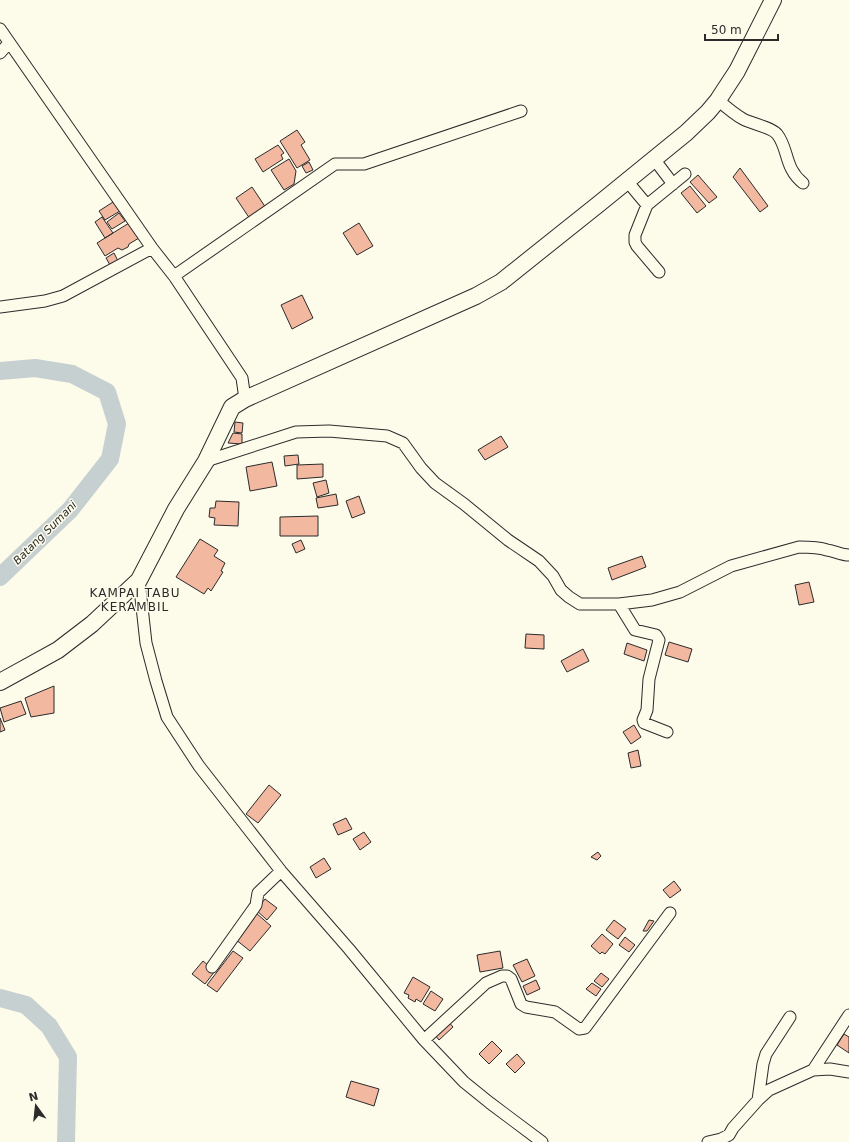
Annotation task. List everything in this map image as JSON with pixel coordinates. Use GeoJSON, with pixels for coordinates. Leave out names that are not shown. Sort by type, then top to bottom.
{"type":"FeatureCollection","features":[{"type":"Feature","properties":{"kind":"highway"},"geometry":{"type":"LineString","coordinates":[[0,682],[58,650],[92,624],[139,580],[176,509],[206,460],[232,407],[245,399],[476,296],[501,282],[686,133],[718,100],[737,71],[773,0]]}},
{"type":"Feature","properties":{"kind":"street"},"geometry":{"type":"LineString","coordinates":[[0,29],[152,248],[174,276],[242,378],[245,399]]}},
{"type":"Feature","properties":{"kind":"street"},"geometry":{"type":"LineString","coordinates":[[0,53],[9,43]]}},
{"type":"Feature","properties":{"kind":"street"},"geometry":{"type":"LineString","coordinates":[[718,100],[744,120],[774,131],[781,141],[792,171],[803,183]]}},
{"type":"Feature","properties":{"kind":"street"},"geometry":{"type":"LineString","coordinates":[[174,276],[335,164],[364,164],[521,110]]}},
{"type":"Feature","properties":{"kind":"street"},"geometry":{"type":"LineString","coordinates":[[654,159],[673,184]]}},
{"type":"Feature","properties":{"kind":"street"},"geometry":{"type":"LineString","coordinates":[[659,272],[635,242],[635,235],[647,205],[685,174]]}},
{"type":"Feature","properties":{"kind":"street"},"geometry":{"type":"LineString","coordinates":[[627,181],[647,205]]}},
{"type":"Feature","properties":{"kind":"street"},"geometry":{"type":"LineString","coordinates":[[0,307],[45,301],[63,296],[152,248]]}},
{"type":"Feature","properties":{"kind":"street"},"geometry":{"type":"LineString","coordinates":[[206,460],[296,432],[329,431],[387,436],[403,443],[421,468],[435,483],[464,504],[508,540],[539,561],[553,576],[561,590],[580,604],[619,604],[644,602],[674,594],[731,566],[788,550],[808,547],[826,549],[849,555]]}},
{"type":"Feature","properties":{"kind":"street"},"geometry":{"type":"LineString","coordinates":[[139,580],[146,643],[167,717],[199,766],[281,871],[349,949],[424,1040],[464,1082],[542,1142]]}},
{"type":"Feature","properties":{"kind":"street"},"geometry":{"type":"LineString","coordinates":[[619,604],[635,630],[656,635],[658,638],[658,644],[649,679],[647,710],[643,720],[644,723],[668,732]]}},
{"type":"Feature","properties":{"kind":"street"},"geometry":{"type":"LineString","coordinates":[[212,967],[256,905],[258,893],[281,871]]}},
{"type":"Feature","properties":{"kind":"street"},"geometry":{"type":"LineString","coordinates":[[424,1040],[486,983],[502,976],[507,976],[511,979],[521,1004],[526,1007],[555,1012],[579,1029],[585,1028],[670,912]]}},
{"type":"Feature","properties":{"kind":"street"},"geometry":{"type":"LineString","coordinates":[[813,1070],[849,1015]]}},
{"type":"Feature","properties":{"kind":"street"},"geometry":{"type":"LineString","coordinates":[[758,1100],[762,1064],[766,1054],[790,1017]]}},
{"type":"Feature","properties":{"kind":"street"},"geometry":{"type":"LineString","coordinates":[[708,1142],[721,1139],[729,1135],[758,1100],[769,1090],[813,1070],[830,1069],[849,1072]]}},
{"type":"Feature","properties":{"kind":"building"},"geometry":{"type":"Polygon","coordinates":[[[297,130],[305,142],[301,145],[310,160],[297,168],[280,141],[297,130]]]}},
{"type":"Feature","properties":{"kind":"building"},"geometry":{"type":"Polygon","coordinates":[[[278,145],[284,153],[281,155],[283,159],[263,172],[255,159],[278,145]]]}},
{"type":"Feature","properties":{"kind":"building"},"geometry":{"type":"Polygon","coordinates":[[[289,159],[296,171],[294,184],[284,190],[271,170],[289,159]]]}},
{"type":"Feature","properties":{"kind":"building"},"geometry":{"type":"Polygon","coordinates":[[[309,162],[313,170],[306,173],[302,166],[309,162]]]}},
{"type":"Feature","properties":{"kind":"building"},"geometry":{"type":"Polygon","coordinates":[[[740,168],[768,206],[760,212],[733,177],[740,168]]]}},
{"type":"Feature","properties":{"kind":"building"},"geometry":{"type":"Polygon","coordinates":[[[698,175],[717,197],[709,203],[690,182],[698,175]]]}},
{"type":"Feature","properties":{"kind":"building"},"geometry":{"type":"Polygon","coordinates":[[[690,186],[706,206],[697,213],[681,193],[690,186]]]}},
{"type":"Feature","properties":{"kind":"building"},"geometry":{"type":"Polygon","coordinates":[[[252,187],[266,208],[250,219],[236,198],[252,187]]]}},
{"type":"Feature","properties":{"kind":"building"},"geometry":{"type":"Polygon","coordinates":[[[113,202],[120,211],[105,220],[99,211],[113,202]]]}},
{"type":"Feature","properties":{"kind":"building"},"geometry":{"type":"Polygon","coordinates":[[[119,213],[125,221],[112,229],[107,222],[119,213]]]}},
{"type":"Feature","properties":{"kind":"building"},"geometry":{"type":"Polygon","coordinates":[[[102,217],[113,233],[105,238],[95,222],[102,217]]]}},
{"type":"Feature","properties":{"kind":"building"},"geometry":{"type":"Polygon","coordinates":[[[129,223],[139,238],[129,244],[128,247],[122,250],[118,248],[105,256],[97,243],[129,223]]]}},
{"type":"Feature","properties":{"kind":"building"},"geometry":{"type":"Polygon","coordinates":[[[359,223],[373,246],[357,255],[343,233],[359,223]]]}},
{"type":"Feature","properties":{"kind":"building"},"geometry":{"type":"Polygon","coordinates":[[[114,253],[118,261],[110,265],[106,258],[114,253]]]}},
{"type":"Feature","properties":{"kind":"building"},"geometry":{"type":"Polygon","coordinates":[[[302,295],[313,318],[292,329],[281,305],[302,295]]]}},
{"type":"Feature","properties":{"kind":"building"},"geometry":{"type":"Polygon","coordinates":[[[235,422],[243,423],[242,433],[234,432],[235,422]]]}},
{"type":"Feature","properties":{"kind":"building"},"geometry":{"type":"Polygon","coordinates":[[[233,433],[242,434],[242,444],[228,443],[233,433]]]}},
{"type":"Feature","properties":{"kind":"building"},"geometry":{"type":"Polygon","coordinates":[[[501,436],[508,447],[485,460],[478,450],[501,436]]]}},
{"type":"Feature","properties":{"kind":"building"},"geometry":{"type":"Polygon","coordinates":[[[298,455],[299,464],[285,466],[284,456],[298,455]]]}},
{"type":"Feature","properties":{"kind":"building"},"geometry":{"type":"Polygon","coordinates":[[[272,462],[277,486],[250,491],[246,467],[272,462]]]}},
{"type":"Feature","properties":{"kind":"building"},"geometry":{"type":"Polygon","coordinates":[[[323,464],[323,477],[297,479],[297,465],[323,464]]]}},
{"type":"Feature","properties":{"kind":"building"},"geometry":{"type":"Polygon","coordinates":[[[326,480],[329,493],[317,497],[313,483],[326,480]]]}},
{"type":"Feature","properties":{"kind":"building"},"geometry":{"type":"Polygon","coordinates":[[[336,494],[338,505],[318,508],[316,498],[336,494]]]}},
{"type":"Feature","properties":{"kind":"building"},"geometry":{"type":"Polygon","coordinates":[[[359,496],[365,513],[352,518],[346,501],[359,496]]]}},
{"type":"Feature","properties":{"kind":"building"},"geometry":{"type":"Polygon","coordinates":[[[216,501],[239,502],[238,526],[214,525],[215,518],[209,517],[210,508],[215,508],[216,501]]]}},
{"type":"Feature","properties":{"kind":"building"},"geometry":{"type":"Polygon","coordinates":[[[318,516],[318,536],[280,536],[280,517],[318,516]]]}},
{"type":"Feature","properties":{"kind":"building"},"geometry":{"type":"Polygon","coordinates":[[[200,539],[218,550],[214,556],[225,563],[221,571],[223,572],[211,591],[208,588],[204,594],[176,577],[200,539]]]}},
{"type":"Feature","properties":{"kind":"building"},"geometry":{"type":"Polygon","coordinates":[[[301,540],[305,549],[296,553],[292,544],[301,540]]]}},
{"type":"Feature","properties":{"kind":"building"},"geometry":{"type":"Polygon","coordinates":[[[642,556],[646,567],[612,580],[608,568],[642,556]]]}},
{"type":"Feature","properties":{"kind":"building"},"geometry":{"type":"Polygon","coordinates":[[[809,582],[814,602],[799,605],[795,585],[809,582]]]}},
{"type":"Feature","properties":{"kind":"building"},"geometry":{"type":"Polygon","coordinates":[[[526,634],[544,635],[544,649],[525,648],[526,634]]]}},
{"type":"Feature","properties":{"kind":"building"},"geometry":{"type":"Polygon","coordinates":[[[669,642],[692,649],[688,662],[665,655],[669,642]]]}},
{"type":"Feature","properties":{"kind":"building"},"geometry":{"type":"Polygon","coordinates":[[[627,643],[647,650],[644,661],[624,654],[627,643]]]}},
{"type":"Feature","properties":{"kind":"building"},"geometry":{"type":"Polygon","coordinates":[[[583,649],[589,661],[567,672],[561,661],[583,649]]]}},
{"type":"Feature","properties":{"kind":"building"},"geometry":{"type":"Polygon","coordinates":[[[54,686],[54,713],[31,717],[25,698],[54,686]]]}},
{"type":"Feature","properties":{"kind":"building"},"geometry":{"type":"Polygon","coordinates":[[[21,701],[26,714],[4,722],[0,708],[21,701]]]}},
{"type":"Feature","properties":{"kind":"building"},"geometry":{"type":"Polygon","coordinates":[[[0,718],[5,730],[0,732],[0,718]]]}},
{"type":"Feature","properties":{"kind":"building"},"geometry":{"type":"Polygon","coordinates":[[[634,725],[641,737],[631,744],[623,732],[634,725]]]}},
{"type":"Feature","properties":{"kind":"building"},"geometry":{"type":"Polygon","coordinates":[[[638,750],[641,766],[631,768],[628,753],[638,750]]]}},
{"type":"Feature","properties":{"kind":"building"},"geometry":{"type":"Polygon","coordinates":[[[269,785],[281,795],[258,823],[246,814],[269,785]]]}},
{"type":"Feature","properties":{"kind":"building"},"geometry":{"type":"Polygon","coordinates":[[[346,818],[352,829],[338,835],[333,824],[346,818]]]}},
{"type":"Feature","properties":{"kind":"building"},"geometry":{"type":"Polygon","coordinates":[[[364,832],[371,842],[360,850],[353,839],[364,832]]]}},
{"type":"Feature","properties":{"kind":"building"},"geometry":{"type":"Polygon","coordinates":[[[598,852],[601,856],[597,860],[591,857],[598,852]]]}},
{"type":"Feature","properties":{"kind":"building"},"geometry":{"type":"Polygon","coordinates":[[[324,858],[331,869],[316,878],[310,867],[324,858]]]}},
{"type":"Feature","properties":{"kind":"building"},"geometry":{"type":"Polygon","coordinates":[[[674,881],[681,890],[670,898],[663,890],[674,881]]]}},
{"type":"Feature","properties":{"kind":"building"},"geometry":{"type":"Polygon","coordinates":[[[265,899],[277,908],[267,920],[256,910],[265,899]]]}},
{"type":"Feature","properties":{"kind":"building"},"geometry":{"type":"Polygon","coordinates":[[[256,913],[271,926],[250,951],[235,939],[256,913]]]}},
{"type":"Feature","properties":{"kind":"building"},"geometry":{"type":"Polygon","coordinates":[[[614,920],[626,929],[618,939],[606,930],[614,920]]]}},
{"type":"Feature","properties":{"kind":"building"},"geometry":{"type":"Polygon","coordinates":[[[649,920],[654,921],[647,931],[643,931],[649,920]]]}},
{"type":"Feature","properties":{"kind":"building"},"geometry":{"type":"Polygon","coordinates":[[[602,934],[613,944],[605,954],[602,952],[600,954],[591,946],[602,934]]]}},
{"type":"Feature","properties":{"kind":"building"},"geometry":{"type":"Polygon","coordinates":[[[625,937],[635,945],[629,952],[619,945],[625,937]]]}},
{"type":"Feature","properties":{"kind":"building"},"geometry":{"type":"Polygon","coordinates":[[[233,951],[243,958],[217,992],[207,985],[233,951]]]}},
{"type":"Feature","properties":{"kind":"building"},"geometry":{"type":"Polygon","coordinates":[[[500,951],[503,968],[480,972],[477,955],[500,951]]]}},
{"type":"Feature","properties":{"kind":"building"},"geometry":{"type":"Polygon","coordinates":[[[527,959],[535,976],[522,982],[513,965],[527,959]]]}},
{"type":"Feature","properties":{"kind":"building"},"geometry":{"type":"Polygon","coordinates":[[[203,961],[215,971],[205,984],[192,974],[203,961]]]}},
{"type":"Feature","properties":{"kind":"building"},"geometry":{"type":"Polygon","coordinates":[[[601,973],[609,979],[602,987],[594,981],[601,973]]]}},
{"type":"Feature","properties":{"kind":"building"},"geometry":{"type":"Polygon","coordinates":[[[413,977],[430,987],[421,1002],[416,999],[415,1002],[408,998],[409,995],[404,993],[413,977]]]}},
{"type":"Feature","properties":{"kind":"building"},"geometry":{"type":"Polygon","coordinates":[[[536,980],[540,989],[527,995],[523,986],[536,980]]]}},
{"type":"Feature","properties":{"kind":"building"},"geometry":{"type":"Polygon","coordinates":[[[592,983],[601,989],[596,996],[586,989],[592,983]]]}},
{"type":"Feature","properties":{"kind":"building"},"geometry":{"type":"Polygon","coordinates":[[[431,991],[443,999],[435,1011],[423,1004],[431,991]]]}},
{"type":"Feature","properties":{"kind":"building"},"geometry":{"type":"Polygon","coordinates":[[[448,1021],[453,1027],[439,1040],[434,1034],[448,1021]]]}},
{"type":"Feature","properties":{"kind":"building"},"geometry":{"type":"Polygon","coordinates":[[[844,1034],[849,1037],[849,1053],[837,1045],[844,1034]]]}},
{"type":"Feature","properties":{"kind":"building"},"geometry":{"type":"Polygon","coordinates":[[[492,1041],[502,1051],[489,1064],[479,1054],[492,1041]]]}},
{"type":"Feature","properties":{"kind":"building"},"geometry":{"type":"Polygon","coordinates":[[[517,1054],[525,1063],[515,1073],[506,1064],[517,1054]]]}},
{"type":"Feature","properties":{"kind":"building"},"geometry":{"type":"Polygon","coordinates":[[[351,1081],[379,1089],[374,1106],[346,1097],[351,1081]]]}},
{"type":"Feature","properties":{"kind":"waterway","name":"Batang Sumani"},"geometry":{"type":"LineString","coordinates":[[0,371],[35,368],[72,374],[107,392],[117,424],[110,459],[70,510],[0,577]]}},
{"type":"Feature","properties":{"kind":"waterway","name":"Batang Sumani"},"geometry":{"type":"LineString","coordinates":[[0,998],[26,1005],[49,1026],[68,1057],[66,1142]]}},
{"type":"Feature","properties":{"kind":"district","name":"KAMPAI TABU KERAMBIL"},"geometry":{"type":"Point","coordinates":[135,600]}}]}
